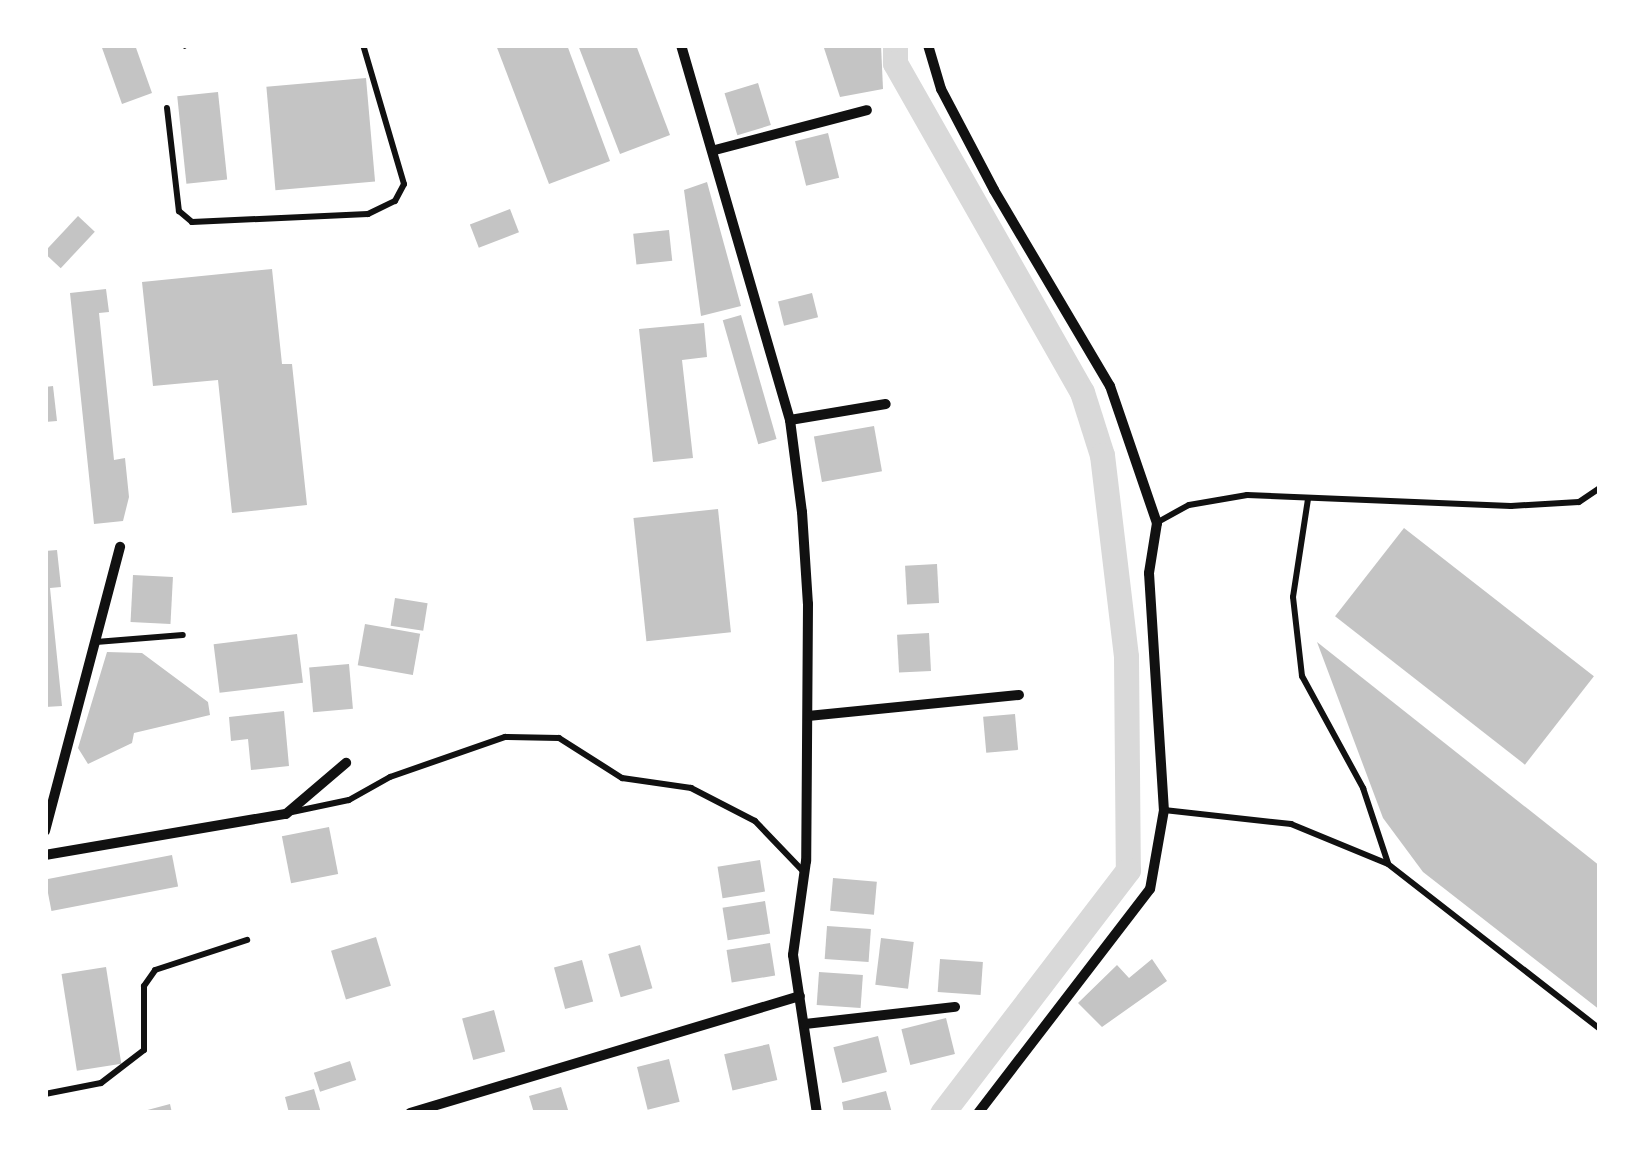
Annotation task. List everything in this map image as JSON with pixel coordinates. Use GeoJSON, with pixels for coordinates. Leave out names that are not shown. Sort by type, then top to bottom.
{"type":"FeatureCollection","features":[{"type":"Feature","properties":{"kind":"street"},"geometry":{"type":"LineString","coordinates":[[680,45],[714,150],[790,420],[808,604],[802,870],[792,955],[818,1113]]}},
{"type":"Feature","properties":{"kind":"street"},"geometry":{"type":"LineString","coordinates":[[928,45],[941,89],[994,190],[1110,386],[1157,523],[1149,573],[1164,810],[1150,889],[978,1113]]}},
{"type":"Feature","properties":{"kind":"street"},"geometry":{"type":"LineString","coordinates":[[714,150],[867,110]]}},
{"type":"Feature","properties":{"kind":"street"},"geometry":{"type":"LineString","coordinates":[[790,420],[886,404]]}},
{"type":"Feature","properties":{"kind":"street"},"geometry":{"type":"LineString","coordinates":[[45,831],[120,547]]}},
{"type":"Feature","properties":{"kind":"street"},"geometry":{"type":"LineString","coordinates":[[808,716],[1019,695]]}},
{"type":"Feature","properties":{"kind":"street"},"geometry":{"type":"LineString","coordinates":[[45,855],[286,814],[346,762]]}},
{"type":"Feature","properties":{"kind":"street"},"geometry":{"type":"LineString","coordinates":[[410,1113],[800,996]]}},
{"type":"Feature","properties":{"kind":"street"},"geometry":{"type":"LineString","coordinates":[[804,1024],[955,1007]]}},
{"type":"Feature","properties":{"kind":"lane"},"geometry":{"type":"LineString","coordinates":[[167,108],[179,211],[192,222],[368,214],[395,202],[404,184],[363,45]]}},
{"type":"Feature","properties":{"kind":"lane"},"geometry":{"type":"LineString","coordinates":[[1157,523],[1189,504],[1228,498],[1511,506],[1578,502],[1600,488]]}},
{"type":"Feature","properties":{"kind":"lane"},"geometry":{"type":"LineString","coordinates":[[1308,499],[1293,597],[1302,676],[1362,788],[1388,864]]}},
{"type":"Feature","properties":{"kind":"lane"},"geometry":{"type":"LineString","coordinates":[[96,642],[183,636]]}},
{"type":"Feature","properties":{"kind":"lane"},"geometry":{"type":"LineString","coordinates":[[286,814],[349,800],[390,777],[505,738],[559,738],[622,778],[691,788],[754,821],[802,870]]}},
{"type":"Feature","properties":{"kind":"lane"},"geometry":{"type":"LineString","coordinates":[[1164,810],[1291,824],[1388,864],[1600,1029]]}},
{"type":"Feature","properties":{"kind":"lane"},"geometry":{"type":"LineString","coordinates":[[45,1094],[101,1083],[144,1050],[144,986],[155,970],[246,940]]}},
{"type":"Feature","properties":{"kind":"building"},"geometry":{"type":"Polygon","coordinates":[[[101,45],[135,45],[152,93],[122,104],[101,45]]]}},
{"type":"Feature","properties":{"kind":"building"},"geometry":{"type":"Polygon","coordinates":[[[496,45],[567,45],[610,161],[549,184],[496,45]]]}},
{"type":"Feature","properties":{"kind":"building"},"geometry":{"type":"Polygon","coordinates":[[[578,45],[636,45],[670,135],[620,154],[578,45]]]}},
{"type":"Feature","properties":{"kind":"building"},"geometry":{"type":"Polygon","coordinates":[[[823,45],[881,45],[883,89],[840,97],[823,45]]]}},
{"type":"Feature","properties":{"kind":"building"},"geometry":{"type":"Polygon","coordinates":[[[366,78],[375,182],[275,190],[266,87],[366,78]]]}},
{"type":"Feature","properties":{"kind":"building"},"geometry":{"type":"Polygon","coordinates":[[[758,83],[771,125],[737,135],[725,93],[758,83]]]}},
{"type":"Feature","properties":{"kind":"building"},"geometry":{"type":"Polygon","coordinates":[[[218,92],[227,180],[186,184],[177,96],[218,92]]]}},
{"type":"Feature","properties":{"kind":"building"},"geometry":{"type":"Polygon","coordinates":[[[828,133],[839,178],[806,186],[795,141],[828,133]]]}},
{"type":"Feature","properties":{"kind":"building"},"geometry":{"type":"Polygon","coordinates":[[[707,182],[741,306],[701,316],[684,190],[707,182]]]}},
{"type":"Feature","properties":{"kind":"building"},"geometry":{"type":"Polygon","coordinates":[[[510,209],[519,232],[479,248],[470,224],[510,209]]]}},
{"type":"Feature","properties":{"kind":"building"},"geometry":{"type":"Polygon","coordinates":[[[78,216],[95,232],[61,268],[45,251],[78,216]]]}},
{"type":"Feature","properties":{"kind":"building"},"geometry":{"type":"Polygon","coordinates":[[[669,230],[672,261],[636,265],[633,234],[669,230]]]}},
{"type":"Feature","properties":{"kind":"building"},"geometry":{"type":"Polygon","coordinates":[[[272,269],[282,364],[292,364],[307,505],[232,513],[218,380],[153,386],[142,282],[272,269]]]}},
{"type":"Feature","properties":{"kind":"building"},"geometry":{"type":"Polygon","coordinates":[[[106,289],[109,312],[99,313],[114,460],[125,458],[129,497],[123,521],[94,524],[70,293],[106,289]]]}},
{"type":"Feature","properties":{"kind":"building"},"geometry":{"type":"Polygon","coordinates":[[[812,293],[818,317],[784,326],[778,301],[812,293]]]}},
{"type":"Feature","properties":{"kind":"building"},"geometry":{"type":"Polygon","coordinates":[[[741,315],[777,439],[758,444],[723,320],[741,315]]]}},
{"type":"Feature","properties":{"kind":"building"},"geometry":{"type":"Polygon","coordinates":[[[704,323],[707,357],[682,360],[693,458],[653,462],[639,329],[704,323]]]}},
{"type":"Feature","properties":{"kind":"building"},"geometry":{"type":"Polygon","coordinates":[[[53,386],[57,421],[45,422],[45,387],[53,386]]]}},
{"type":"Feature","properties":{"kind":"building"},"geometry":{"type":"Polygon","coordinates":[[[874,426],[882,471],[822,482],[814,437],[874,426]]]}},
{"type":"Feature","properties":{"kind":"building"},"geometry":{"type":"Polygon","coordinates":[[[718,509],[731,632],[646,641],[633,518],[718,509]]]}},
{"type":"Feature","properties":{"kind":"building"},"geometry":{"type":"Polygon","coordinates":[[[1404,528],[1594,676],[1525,765],[1335,616],[1404,528]]]}},
{"type":"Feature","properties":{"kind":"building"},"geometry":{"type":"Polygon","coordinates":[[[57,550],[61,587],[50,588],[62,706],[45,707],[45,551],[57,550]]]}},
{"type":"Feature","properties":{"kind":"building"},"geometry":{"type":"Polygon","coordinates":[[[937,564],[939,603],[907,605],[905,566],[937,564]]]}},
{"type":"Feature","properties":{"kind":"building"},"geometry":{"type":"Polygon","coordinates":[[[133,575],[173,577],[170,624],[131,622],[133,575]]]}},
{"type":"Feature","properties":{"kind":"building"},"geometry":{"type":"Polygon","coordinates":[[[395,598],[428,603],[423,631],[391,626],[395,598]]]}},
{"type":"Feature","properties":{"kind":"building"},"geometry":{"type":"Polygon","coordinates":[[[365,624],[420,634],[413,675],[358,665],[365,624]]]}},
{"type":"Feature","properties":{"kind":"building"},"geometry":{"type":"Polygon","coordinates":[[[929,633],[931,671],[899,673],[897,635],[929,633]]]}},
{"type":"Feature","properties":{"kind":"building"},"geometry":{"type":"Polygon","coordinates":[[[297,634],[303,683],[220,693],[214,644],[297,634]]]}},
{"type":"Feature","properties":{"kind":"building"},"geometry":{"type":"Polygon","coordinates":[[[1317,642],[1600,866],[1600,1010],[1423,872],[1383,818],[1317,642]]]}},
{"type":"Feature","properties":{"kind":"building"},"geometry":{"type":"Polygon","coordinates":[[[107,652],[142,653],[208,702],[210,715],[134,733],[132,743],[88,764],[78,748],[107,652]]]}},
{"type":"Feature","properties":{"kind":"building"},"geometry":{"type":"Polygon","coordinates":[[[349,664],[353,709],[313,712],[309,667],[349,664]]]}},
{"type":"Feature","properties":{"kind":"building"},"geometry":{"type":"Polygon","coordinates":[[[284,711],[289,766],[251,770],[248,739],[231,741],[229,717],[284,711]]]}},
{"type":"Feature","properties":{"kind":"building"},"geometry":{"type":"Polygon","coordinates":[[[1015,714],[1018,750],[986,753],[983,717],[1015,714]]]}},
{"type":"Feature","properties":{"kind":"building"},"geometry":{"type":"Polygon","coordinates":[[[329,827],[338,874],[291,883],[282,836],[329,827]]]}},
{"type":"Feature","properties":{"kind":"building"},"geometry":{"type":"Polygon","coordinates":[[[172,855],[178,886],[51,911],[45,880],[172,855]]]}},
{"type":"Feature","properties":{"kind":"building"},"geometry":{"type":"Polygon","coordinates":[[[760,860],[765,892],[723,898],[718,867],[760,860]]]}},
{"type":"Feature","properties":{"kind":"building"},"geometry":{"type":"Polygon","coordinates":[[[833,878],[877,882],[874,915],[830,911],[833,878]]]}},
{"type":"Feature","properties":{"kind":"building"},"geometry":{"type":"Polygon","coordinates":[[[765,901],[770,934],[728,940],[723,908],[765,901]]]}},
{"type":"Feature","properties":{"kind":"building"},"geometry":{"type":"Polygon","coordinates":[[[827,926],[871,929],[869,962],[825,959],[827,926]]]}},
{"type":"Feature","properties":{"kind":"building"},"geometry":{"type":"Polygon","coordinates":[[[376,937],[391,986],[346,1000],[331,951],[376,937]]]}},
{"type":"Feature","properties":{"kind":"building"},"geometry":{"type":"Polygon","coordinates":[[[881,938],[914,942],[908,989],[875,985],[881,938]]]}},
{"type":"Feature","properties":{"kind":"building"},"geometry":{"type":"Polygon","coordinates":[[[770,943],[775,976],[732,982],[727,950],[770,943]]]}},
{"type":"Feature","properties":{"kind":"building"},"geometry":{"type":"Polygon","coordinates":[[[640,945],[652,988],[621,997],[608,954],[640,945]]]}},
{"type":"Feature","properties":{"kind":"building"},"geometry":{"type":"Polygon","coordinates":[[[940,959],[983,962],[981,995],[938,992],[940,959]]]}},
{"type":"Feature","properties":{"kind":"building"},"geometry":{"type":"Polygon","coordinates":[[[1152,959],[1167,981],[1102,1027],[1078,1003],[1117,965],[1129,978],[1152,959]]]}},
{"type":"Feature","properties":{"kind":"building"},"geometry":{"type":"Polygon","coordinates":[[[582,960],[593,1002],[565,1009],[554,968],[582,960]]]}},
{"type":"Feature","properties":{"kind":"building"},"geometry":{"type":"Polygon","coordinates":[[[106,967],[121,1064],[77,1071],[62,974],[106,967]]]}},
{"type":"Feature","properties":{"kind":"building"},"geometry":{"type":"Polygon","coordinates":[[[819,972],[863,975],[861,1008],[817,1005],[819,972]]]}},
{"type":"Feature","properties":{"kind":"building"},"geometry":{"type":"Polygon","coordinates":[[[494,1010],[505,1052],[473,1060],[462,1019],[494,1010]]]}},
{"type":"Feature","properties":{"kind":"building"},"geometry":{"type":"Polygon","coordinates":[[[946,1018],[955,1054],[910,1065],[901,1029],[946,1018]]]}},
{"type":"Feature","properties":{"kind":"building"},"geometry":{"type":"Polygon","coordinates":[[[878,1036],[887,1072],[842,1083],[833,1047],[878,1036]]]}},
{"type":"Feature","properties":{"kind":"building"},"geometry":{"type":"Polygon","coordinates":[[[769,1044],[777,1080],[733,1090],[724,1054],[769,1044]]]}},
{"type":"Feature","properties":{"kind":"building"},"geometry":{"type":"Polygon","coordinates":[[[669,1059],[680,1102],[648,1110],[637,1067],[669,1059]]]}},
{"type":"Feature","properties":{"kind":"building"},"geometry":{"type":"Polygon","coordinates":[[[350,1061],[356,1080],[320,1092],[314,1073],[350,1061]]]}},
{"type":"Feature","properties":{"kind":"building"},"geometry":{"type":"Polygon","coordinates":[[[561,1087],[569,1113],[534,1113],[529,1096],[561,1087]]]}},
{"type":"Feature","properties":{"kind":"building"},"geometry":{"type":"Polygon","coordinates":[[[314,1089],[321,1113],[289,1113],[285,1097],[314,1089]]]}},
{"type":"Feature","properties":{"kind":"building"},"geometry":{"type":"Polygon","coordinates":[[[886,1091],[892,1113],[844,1113],[842,1102],[886,1091]]]}},
{"type":"Feature","properties":{"kind":"building"},"geometry":{"type":"Polygon","coordinates":[[[170,1104],[172,1113],[140,1113],[140,1112],[170,1104]]]}},
{"type":"Feature","properties":{"kind":"waterway"},"geometry":{"type":"LineString","coordinates":[[895,45],[895,63],[1082,392],[1102,455],[1126,657],[1128,870],[942,1113]]}}]}
